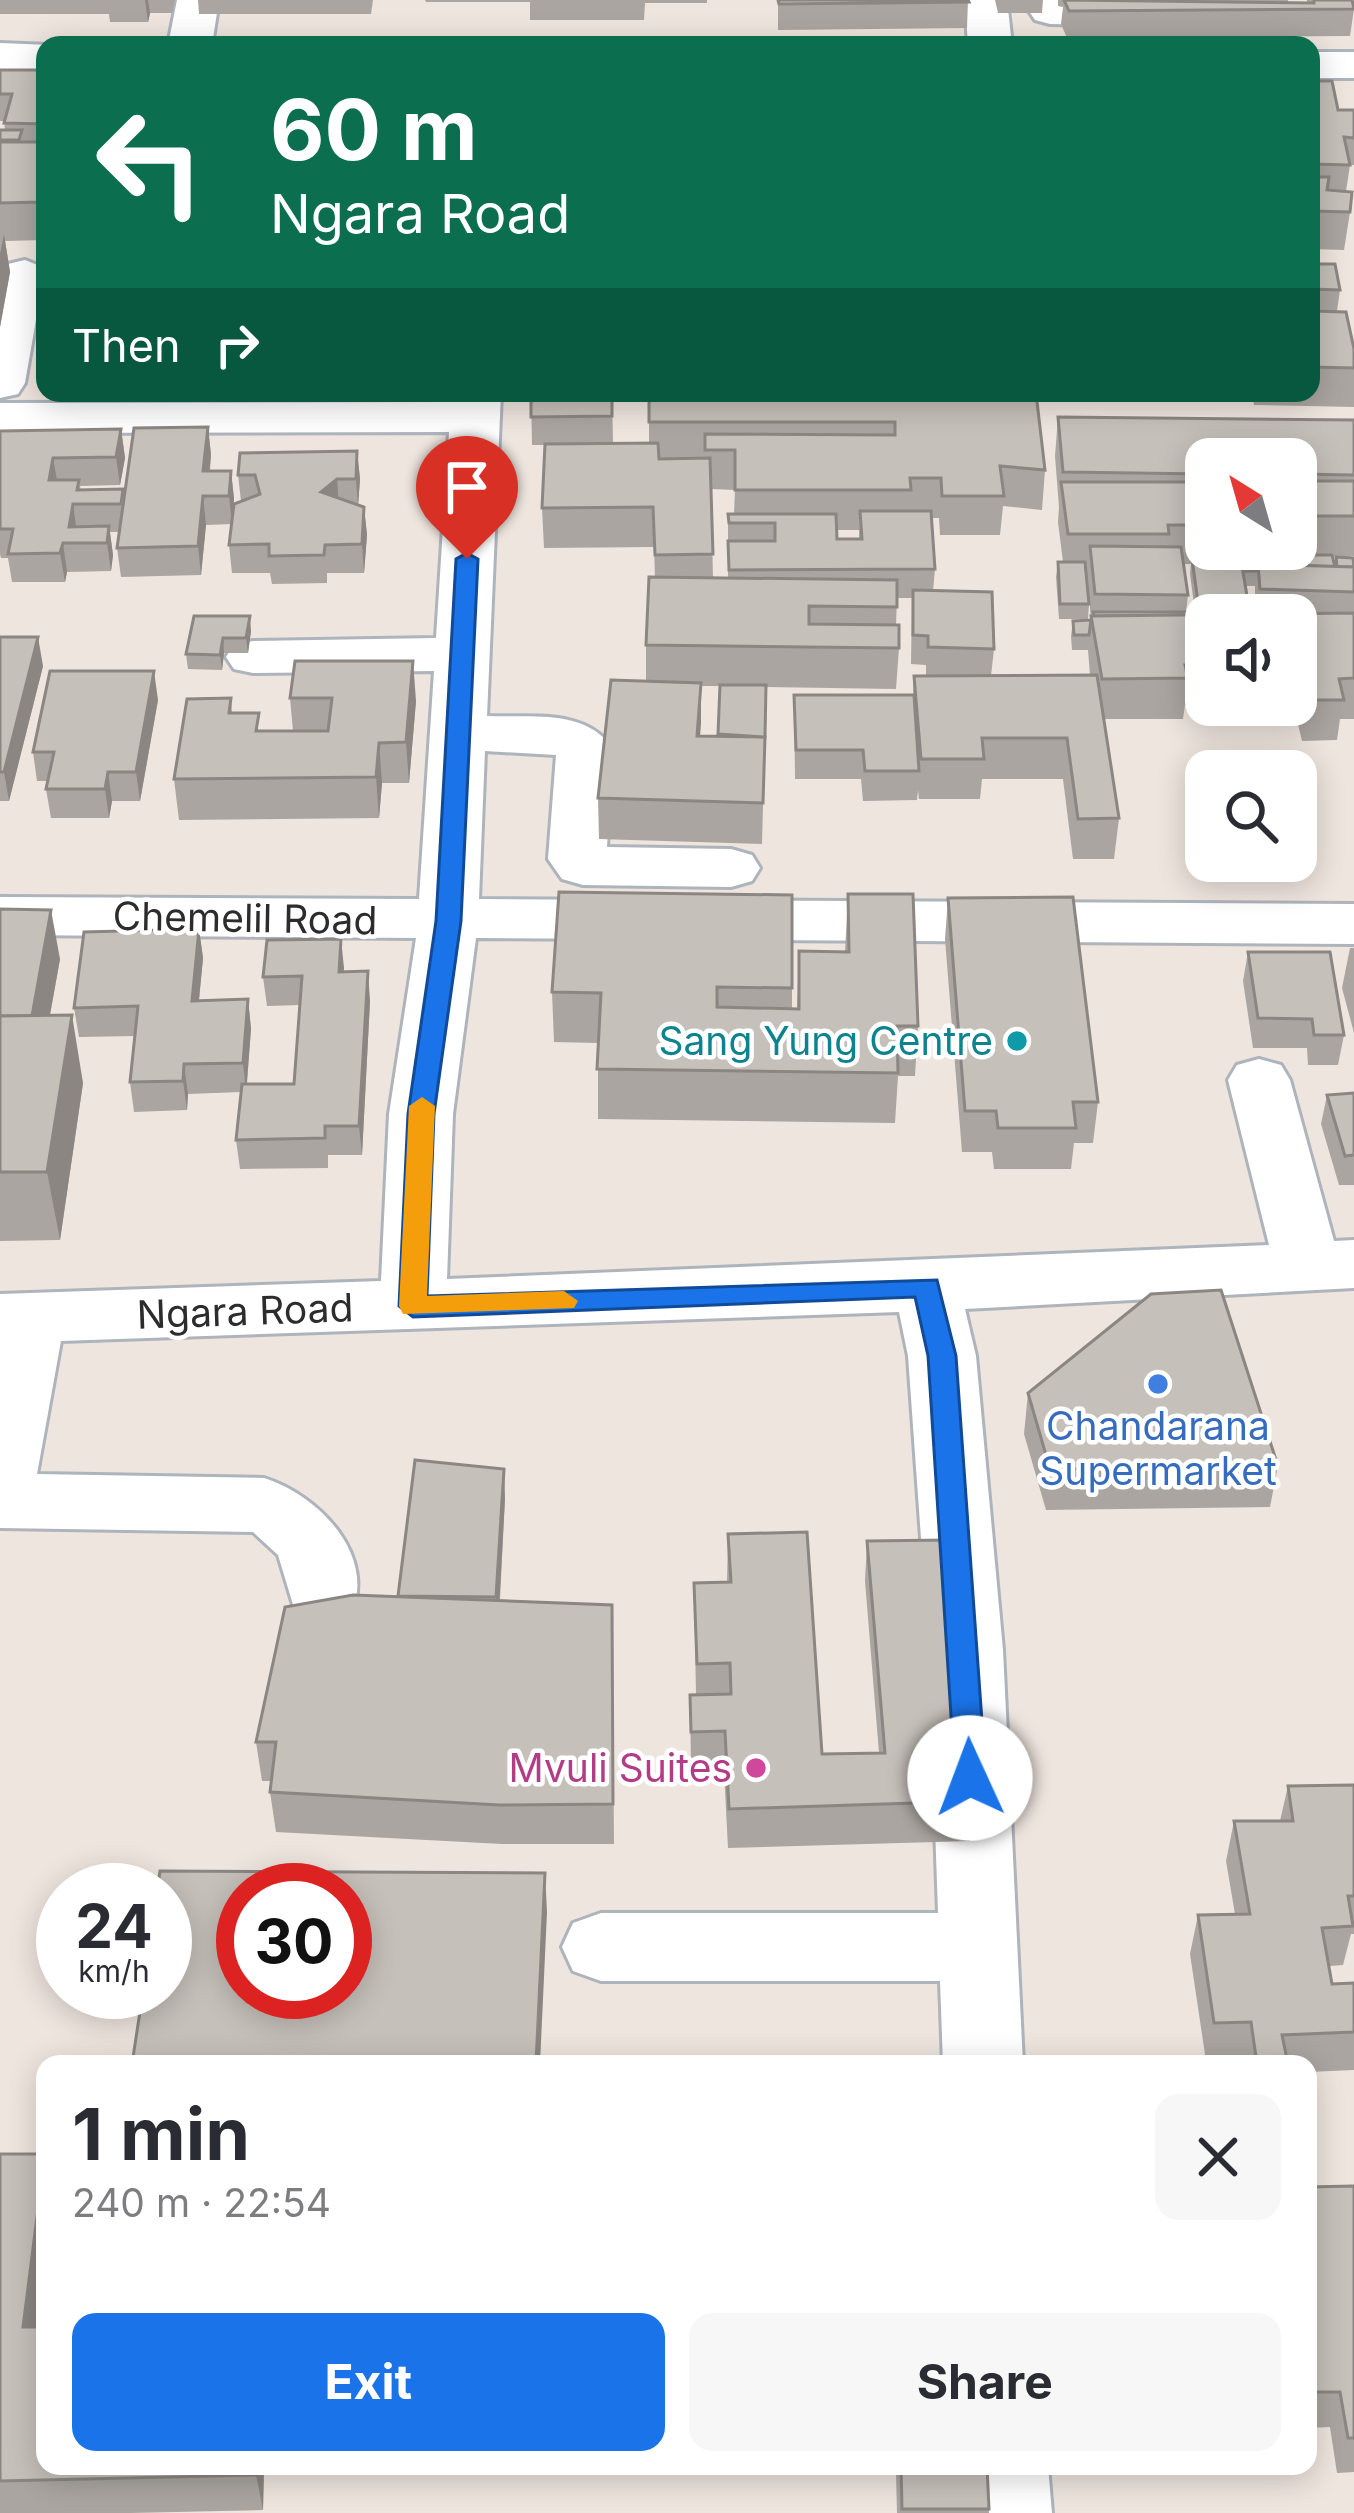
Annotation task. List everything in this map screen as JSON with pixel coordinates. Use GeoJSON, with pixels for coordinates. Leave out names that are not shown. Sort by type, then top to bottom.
{"type":"FeatureCollection","features":[{"type":"Feature","properties":{"kind":"street"},"geometry":{"type":"LineString","coordinates":[[192,36],[198,0]]}},
{"type":"Feature","properties":{"kind":"street"},"geometry":{"type":"LineString","coordinates":[[986,0],[989,36]]}},
{"type":"Feature","properties":{"kind":"street"},"geometry":{"type":"LineString","coordinates":[[1050,10],[1232,7],[1281,14]]}},
{"type":"Feature","properties":{"kind":"street"},"geometry":{"type":"LineString","coordinates":[[0,56],[36,57]]}},
{"type":"Feature","properties":{"kind":"street"},"geometry":{"type":"LineString","coordinates":[[1320,65],[1354,65]]}},
{"type":"Feature","properties":{"kind":"street"},"geometry":{"type":"LineString","coordinates":[[0,383],[25,274]]}},
{"type":"Feature","properties":{"kind":"street"},"geometry":{"type":"LineString","coordinates":[[0,418],[475,405],[448,921],[421,1114],[413,1306]]}},
{"type":"Feature","properties":{"kind":"street"},"geometry":{"type":"LineString","coordinates":[[253,657],[462,654]]}},
{"type":"Feature","properties":{"kind":"street"},"geometry":{"type":"LineString","coordinates":[[458,733],[568,736],[585,749],[578,859],[583,866],[730,868]]}},
{"type":"Feature","properties":{"kind":"street","name":"Chemelil Road"},"geometry":{"type":"LineString","coordinates":[[0,916],[1354,924]]}},
{"type":"Feature","properties":{"kind":"street"},"geometry":{"type":"LineString","coordinates":[[1259,1080],[1331,1265]]}},
{"type":"Feature","properties":{"kind":"street","name":"Ngara Road"},"geometry":{"type":"LineString","coordinates":[[16,1318],[927,1287],[1331,1265]]}},
{"type":"Feature","properties":{"kind":"street"},"geometry":{"type":"LineString","coordinates":[[927,1287],[942,1356],[966,1650],[982,2055]]}},
{"type":"Feature","properties":{"kind":"street"},"geometry":{"type":"LineString","coordinates":[[0,1486],[16,1318]]}},
{"type":"Feature","properties":{"kind":"street"},"geometry":{"type":"LineString","coordinates":[[0,1501],[264,1505],[294,1520],[313,1545],[323,1598]]}},
{"type":"Feature","properties":{"kind":"street"},"geometry":{"type":"LineString","coordinates":[[601,1947],[976,1947]]}},
{"type":"Feature","properties":{"kind":"street"},"geometry":{"type":"LineString","coordinates":[[1005,2475],[1007,2513]]}},
{"type":"Feature","properties":{"kind":"building"},"geometry":{"type":"Polygon","coordinates":[[[778,0],[968,0],[969,2],[779,4],[778,0]]]}},
{"type":"Feature","properties":{"kind":"building"},"geometry":{"type":"Polygon","coordinates":[[[1064,0],[1352,0],[1354,9],[1069,11],[1064,0]]]}},
{"type":"Feature","properties":{"kind":"building"},"geometry":{"type":"Polygon","coordinates":[[[0,70],[36,70],[36,124],[4,123],[12,94],[0,94],[0,70]]]}},
{"type":"Feature","properties":{"kind":"building"},"geometry":{"type":"Polygon","coordinates":[[[1320,81],[1332,81],[1338,110],[1354,110],[1354,138],[1344,137],[1350,165],[1320,164],[1320,81]]]}},
{"type":"Feature","properties":{"kind":"building"},"geometry":{"type":"Polygon","coordinates":[[[0,130],[22,130],[19,140],[0,140],[0,130]]]}},
{"type":"Feature","properties":{"kind":"building"},"geometry":{"type":"Polygon","coordinates":[[[0,142],[36,142],[36,202],[0,203],[0,142]]]}},
{"type":"Feature","properties":{"kind":"building"},"geometry":{"type":"Polygon","coordinates":[[[1320,177],[1329,177],[1327,190],[1352,192],[1350,212],[1320,211],[1320,177]]]}},
{"type":"Feature","properties":{"kind":"building"},"geometry":{"type":"Polygon","coordinates":[[[1320,264],[1335,264],[1340,290],[1320,289],[1320,264]]]}},
{"type":"Feature","properties":{"kind":"building"},"geometry":{"type":"Polygon","coordinates":[[[1320,311],[1346,312],[1354,368],[1320,367],[1320,311]]]}},
{"type":"Feature","properties":{"kind":"building"},"geometry":{"type":"Polygon","coordinates":[[[531,402],[612,402],[612,416],[531,417],[531,402]]]}},
{"type":"Feature","properties":{"kind":"building"},"geometry":{"type":"Polygon","coordinates":[[[649,402],[1037,402],[1045,470],[1000,466],[1004,496],[942,496],[941,478],[910,478],[911,490],[735,490],[735,450],[705,450],[705,434],[895,435],[895,422],[649,422],[649,402]]]}},
{"type":"Feature","properties":{"kind":"building"},"geometry":{"type":"Polygon","coordinates":[[[1058,417],[1354,420],[1354,475],[1317,474],[1317,438],[1185,438],[1185,474],[1063,472],[1058,417]]]}},
{"type":"Feature","properties":{"kind":"building"},"geometry":{"type":"Polygon","coordinates":[[[208,427],[203,471],[231,471],[229,496],[203,496],[198,546],[117,548],[134,428],[208,427]]]}},
{"type":"Feature","properties":{"kind":"building"},"geometry":{"type":"Polygon","coordinates":[[[121,429],[116,457],[53,458],[49,480],[79,480],[77,490],[123,489],[121,504],[73,504],[69,527],[109,526],[107,543],[63,543],[60,553],[8,554],[13,529],[0,529],[0,431],[121,429]]]}},
{"type":"Feature","properties":{"kind":"building"},"geometry":{"type":"Polygon","coordinates":[[[658,443],[659,459],[710,458],[713,554],[655,555],[653,507],[542,508],[545,444],[658,443]]]}},
{"type":"Feature","properties":{"kind":"building"},"geometry":{"type":"Polygon","coordinates":[[[357,451],[356,479],[337,479],[321,492],[364,507],[362,544],[325,545],[324,555],[269,556],[269,544],[229,545],[234,504],[260,494],[255,475],[238,475],[240,453],[357,451]]]}},
{"type":"Feature","properties":{"kind":"building"},"geometry":{"type":"Polygon","coordinates":[[[1317,481],[1354,481],[1354,516],[1317,516],[1317,481]]]}},
{"type":"Feature","properties":{"kind":"building"},"geometry":{"type":"Polygon","coordinates":[[[1061,482],[1185,482],[1185,525],[1168,525],[1169,534],[1068,534],[1061,482]]]}},
{"type":"Feature","properties":{"kind":"building"},"geometry":{"type":"Polygon","coordinates":[[[860,511],[931,511],[935,569],[729,570],[728,541],[775,541],[775,523],[729,523],[728,514],[836,514],[837,539],[862,539],[860,511]]]}},
{"type":"Feature","properties":{"kind":"building"},"geometry":{"type":"Polygon","coordinates":[[[1090,546],[1181,547],[1188,594],[1095,594],[1090,546]]]}},
{"type":"Feature","properties":{"kind":"building"},"geometry":{"type":"Polygon","coordinates":[[[1317,555],[1332,555],[1335,567],[1317,566],[1317,555]]]}},
{"type":"Feature","properties":{"kind":"building"},"geometry":{"type":"Polygon","coordinates":[[[1336,557],[1353,558],[1354,567],[1337,567],[1336,557]]]}},
{"type":"Feature","properties":{"kind":"building"},"geometry":{"type":"Polygon","coordinates":[[[1058,562],[1085,562],[1089,604],[1060,604],[1058,562]]]}},
{"type":"Feature","properties":{"kind":"building"},"geometry":{"type":"Polygon","coordinates":[[[1354,567],[1354,592],[1260,589],[1258,570],[1354,567]]]}},
{"type":"Feature","properties":{"kind":"building"},"geometry":{"type":"Polygon","coordinates":[[[1194,570],[1243,570],[1247,594],[1197,594],[1194,570]]]}},
{"type":"Feature","properties":{"kind":"building"},"geometry":{"type":"Polygon","coordinates":[[[649,577],[897,580],[897,607],[809,606],[809,624],[899,625],[899,648],[646,645],[649,577]]]}},
{"type":"Feature","properties":{"kind":"building"},"geometry":{"type":"Polygon","coordinates":[[[913,590],[992,592],[994,649],[928,647],[928,636],[913,635],[913,590]]]}},
{"type":"Feature","properties":{"kind":"building"},"geometry":{"type":"Polygon","coordinates":[[[1093,612],[1185,612],[1185,615],[1094,616],[1093,612]]]}},
{"type":"Feature","properties":{"kind":"building"},"geometry":{"type":"Polygon","coordinates":[[[1317,613],[1354,613],[1354,678],[1339,679],[1344,700],[1317,700],[1317,613]]]}},
{"type":"Feature","properties":{"kind":"building"},"geometry":{"type":"Polygon","coordinates":[[[1185,615],[1185,678],[1102,679],[1091,616],[1185,615]]]}},
{"type":"Feature","properties":{"kind":"building"},"geometry":{"type":"Polygon","coordinates":[[[194,616],[250,616],[246,638],[223,638],[220,655],[186,654],[194,616]]]}},
{"type":"Feature","properties":{"kind":"building"},"geometry":{"type":"Polygon","coordinates":[[[1091,620],[1089,635],[1074,635],[1073,621],[1091,620]]]}},
{"type":"Feature","properties":{"kind":"building"},"geometry":{"type":"Polygon","coordinates":[[[0,637],[38,637],[4,772],[0,772],[0,637]]]}},
{"type":"Feature","properties":{"kind":"building"},"geometry":{"type":"Polygon","coordinates":[[[295,661],[413,661],[406,742],[379,743],[376,777],[174,779],[187,699],[231,698],[229,713],[259,713],[256,731],[328,731],[332,698],[290,698],[295,661]]]}},
{"type":"Feature","properties":{"kind":"building"},"geometry":{"type":"Polygon","coordinates":[[[50,671],[154,671],[136,772],[108,772],[105,789],[46,789],[54,752],[33,752],[50,671]]]}},
{"type":"Feature","properties":{"kind":"building"},"geometry":{"type":"Polygon","coordinates":[[[1097,675],[1119,818],[1078,819],[1067,738],[982,738],[984,759],[921,759],[914,676],[1097,675]]]}},
{"type":"Feature","properties":{"kind":"building"},"geometry":{"type":"Polygon","coordinates":[[[611,680],[701,683],[697,736],[765,737],[763,803],[598,798],[611,680]]]}},
{"type":"Feature","properties":{"kind":"building"},"geometry":{"type":"Polygon","coordinates":[[[720,685],[766,685],[765,737],[718,734],[720,685]]]}},
{"type":"Feature","properties":{"kind":"building"},"geometry":{"type":"Polygon","coordinates":[[[794,695],[914,695],[919,771],[865,771],[863,750],[796,750],[794,695]]]}},
{"type":"Feature","properties":{"kind":"building"},"geometry":{"type":"Polygon","coordinates":[[[559,892],[792,895],[792,988],[717,987],[717,1007],[799,1009],[799,951],[849,952],[848,894],[913,894],[918,1026],[897,1026],[898,1073],[597,1069],[601,993],[552,992],[559,892]]]}},
{"type":"Feature","properties":{"kind":"building","name":"Sang Yung Centre"},"geometry":{"type":"Polygon","coordinates":[[[1073,897],[1098,1102],[1073,1102],[1076,1128],[998,1128],[996,1111],[965,1111],[948,898],[1073,897]]]}},
{"type":"Feature","properties":{"kind":"building"},"geometry":{"type":"Polygon","coordinates":[[[0,909],[51,910],[32,1016],[0,1016],[0,909]]]}},
{"type":"Feature","properties":{"kind":"building"},"geometry":{"type":"Polygon","coordinates":[[[199,929],[192,1001],[248,999],[243,1063],[184,1064],[183,1081],[130,1082],[138,1006],[74,1008],[84,932],[199,929]]]}},
{"type":"Feature","properties":{"kind":"building"},"geometry":{"type":"Polygon","coordinates":[[[341,939],[339,972],[368,971],[359,1126],[325,1126],[325,1138],[236,1140],[242,1084],[294,1084],[302,976],[263,977],[267,940],[341,939]]]}},
{"type":"Feature","properties":{"kind":"building"},"geometry":{"type":"Polygon","coordinates":[[[1248,952],[1330,952],[1344,1035],[1314,1035],[1312,1019],[1258,1018],[1248,952]]]}},
{"type":"Feature","properties":{"kind":"building"},"geometry":{"type":"Polygon","coordinates":[[[72,1015],[47,1172],[0,1172],[0,1016],[72,1015]]]}},
{"type":"Feature","properties":{"kind":"building"},"geometry":{"type":"Polygon","coordinates":[[[1354,1093],[1354,1155],[1345,1156],[1327,1095],[1354,1093]]]}},
{"type":"Feature","properties":{"kind":"building","name":"Chandarana Supermarket"},"geometry":{"type":"Polygon","coordinates":[[[1221,1290],[1278,1466],[1050,1469],[1028,1393],[1151,1294],[1221,1290]]]}},
{"type":"Feature","properties":{"kind":"building"},"geometry":{"type":"Polygon","coordinates":[[[415,1460],[504,1469],[496,1597],[398,1596],[415,1460]]]}},
{"type":"Feature","properties":{"kind":"building"},"geometry":{"type":"Polygon","coordinates":[[[807,1532],[822,1754],[885,1753],[867,1541],[947,1540],[975,1801],[729,1809],[725,1731],[691,1732],[690,1695],[731,1694],[730,1663],[697,1664],[694,1583],[731,1582],[728,1534],[807,1532]]]}},
{"type":"Feature","properties":{"kind":"building"},"geometry":{"type":"Polygon","coordinates":[[[353,1595],[612,1605],[613,1804],[499,1805],[270,1792],[276,1742],[256,1742],[285,1607],[353,1595]]]}},
{"type":"Feature","properties":{"kind":"building"},"geometry":{"type":"Polygon","coordinates":[[[1354,1785],[1354,1896],[1348,1896],[1353,1926],[1322,1928],[1332,1984],[1354,1983],[1354,2032],[1282,2035],[1286,2055],[1256,2055],[1251,2022],[1214,2023],[1198,1915],[1250,1914],[1234,1821],[1293,1821],[1288,1786],[1354,1785]]]}},
{"type":"Feature","properties":{"kind":"building"},"geometry":{"type":"Polygon","coordinates":[[[192,1871],[216,1871],[216,2019],[372,2019],[372,1872],[545,1873],[536,2055],[133,2055],[139,2019],[192,2019],[192,1871]]]}},
{"type":"Feature","properties":{"kind":"building"},"geometry":{"type":"Polygon","coordinates":[[[0,2154],[36,2154],[36,2225],[23,2327],[36,2327],[36,2475],[256,2475],[0,2481],[0,2154]]]}},
{"type":"Feature","properties":{"kind":"building"},"geometry":{"type":"Polygon","coordinates":[[[1354,2186],[1354,2438],[1348,2438],[1340,2392],[1317,2392],[1317,2187],[1354,2186]]]}},
{"type":"Feature","properties":{"kind":"building"},"geometry":{"type":"Polygon","coordinates":[[[901,2475],[987,2475],[989,2509],[902,2509],[901,2475]]]}},
{"type":"Feature","properties":{"kind":"slow traffic"},"geometry":{"type":"LineString","coordinates":[[422,1106],[413,1306],[564,1301]]}},
{"type":"Feature","properties":{"kind":"place","name":"Sang Yung Centre"},"geometry":{"type":"Point","coordinates":[1017,1041]}},
{"type":"Feature","properties":{"kind":"place","name":"Chandarana Supermarket"},"geometry":{"type":"Point","coordinates":[1158,1384]}},
{"type":"Feature","properties":{"kind":"place","name":"Mvuli Suites"},"geometry":{"type":"Point","coordinates":[756,1768]}},
{"type":"Feature","properties":{"kind":"route"},"geometry":{"type":"LineString","coordinates":[[467,559],[448,921],[421,1114],[413,1306],[927,1287],[942,1356],[966,1650],[970,1778]]}}]}
